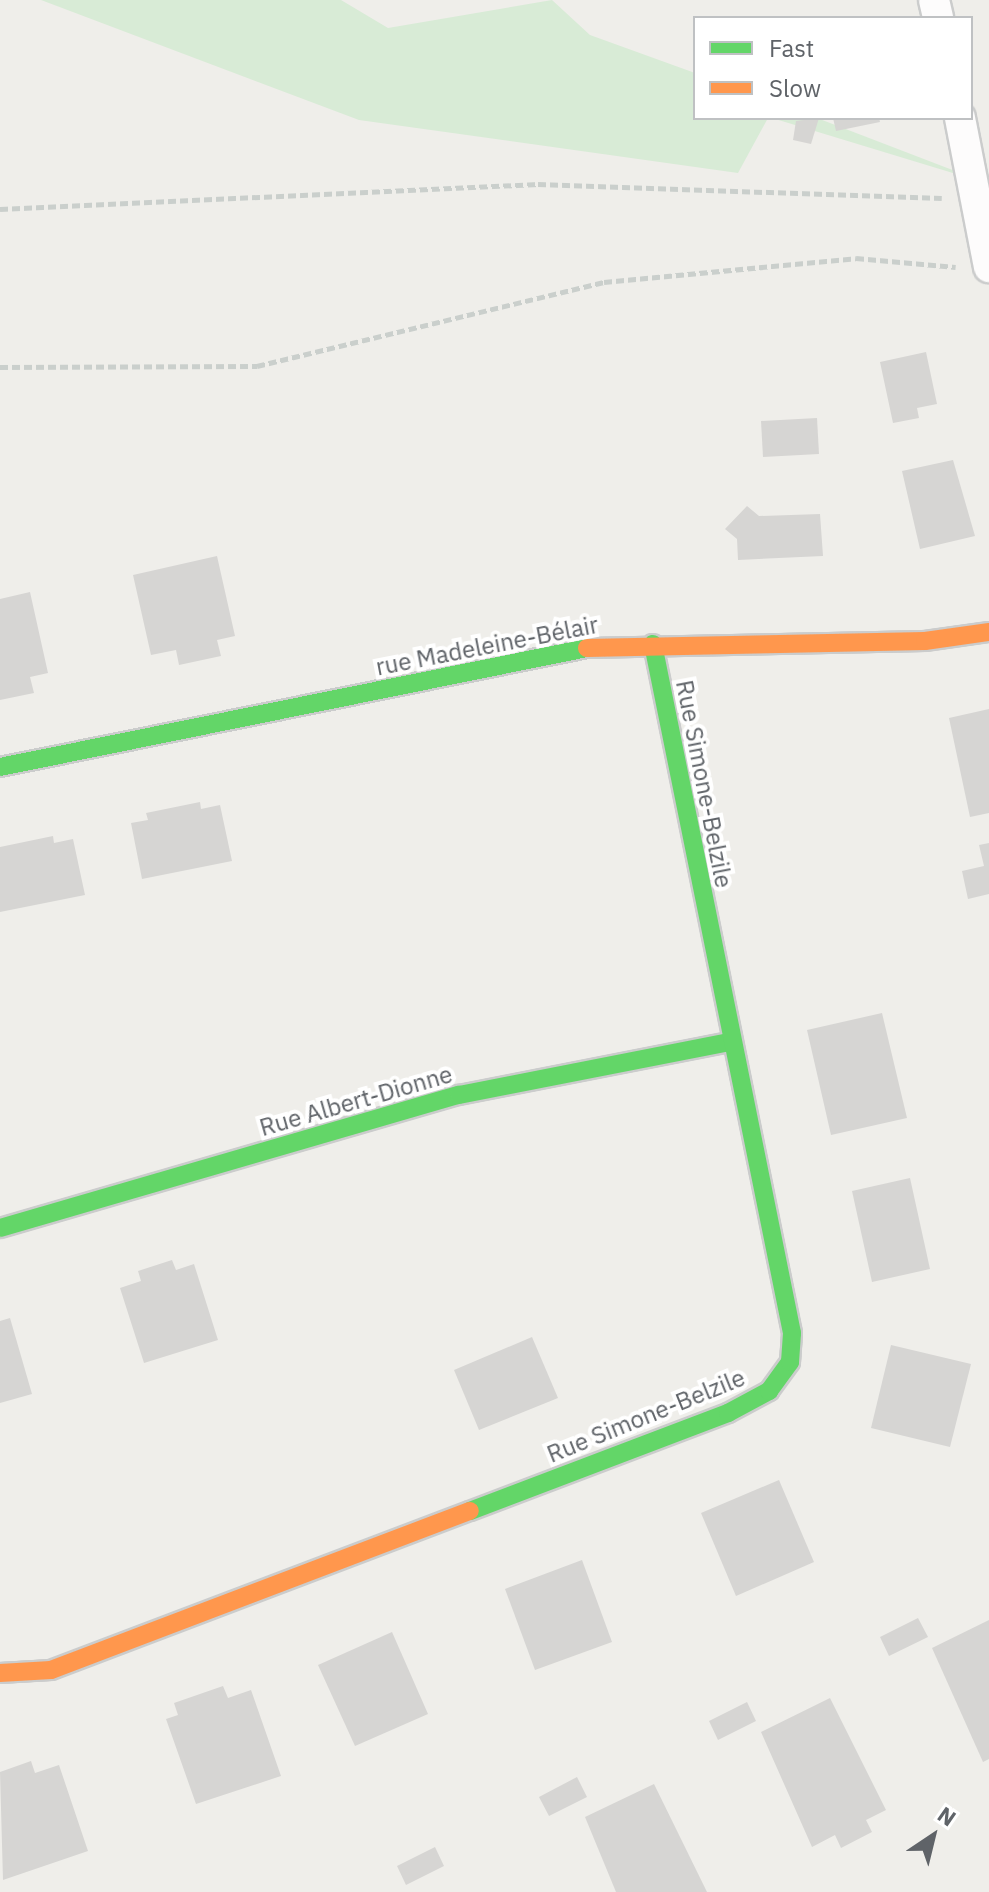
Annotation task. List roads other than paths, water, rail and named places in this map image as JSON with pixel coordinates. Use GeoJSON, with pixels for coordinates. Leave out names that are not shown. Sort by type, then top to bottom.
{"type":"FeatureCollection","features":[{"type":"Feature","properties":{"kind":"street"},"geometry":{"type":"LineString","coordinates":[[960,120],[981,217],[974,267]]}},
{"type":"Feature","properties":{"kind":"street","name":"rue Madeleine-Bélair"},"geometry":{"type":"LineString","coordinates":[[0,767],[586,648],[653,644],[925,641],[989,632]]}},
{"type":"Feature","properties":{"kind":"street","name":"Rue Simone-Belzile"},"geometry":{"type":"LineString","coordinates":[[0,1673],[51,1670],[728,1413],[769,1391],[790,1362],[792,1333],[729,1042],[653,644]]}},
{"type":"Feature","properties":{"kind":"street","name":"Rue Albert-Dionne"},"geometry":{"type":"LineString","coordinates":[[0,1228],[459,1095],[729,1042]]}}]}
